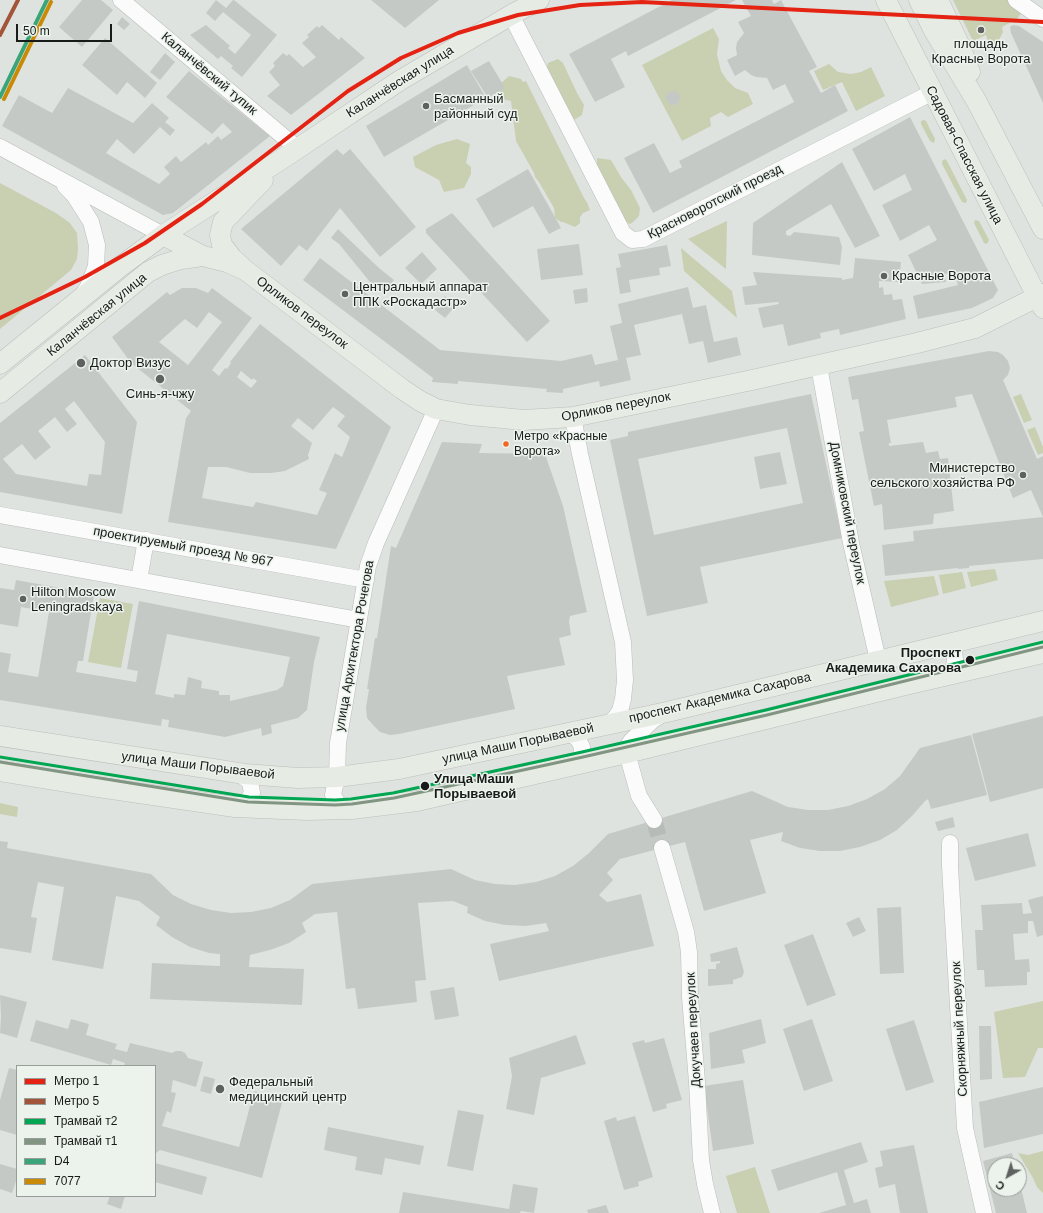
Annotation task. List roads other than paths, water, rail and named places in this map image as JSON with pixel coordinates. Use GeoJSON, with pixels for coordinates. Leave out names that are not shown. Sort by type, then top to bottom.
{"type":"FeatureCollection","features":[{"type":"Feature","properties":{"kind":"main road","name":"Каланчёвская улица"},"geometry":{"type":"LineString","coordinates":[[0,364],[120,266],[164,235],[291,153],[508,7],[539,0]]}},
{"type":"Feature","properties":{"kind":"main road","name":"Садовая-Спасская улица"},"geometry":{"type":"LineString","coordinates":[[886,0],[1041,300]]}},
{"type":"Feature","properties":{"kind":"main road"},"geometry":{"type":"LineString","coordinates":[[919,0],[933,29],[977,102],[1043,230]]}},
{"type":"Feature","properties":{"kind":"main road"},"geometry":{"type":"LineString","coordinates":[[938,0],[960,46],[971,77],[977,102]]}},
{"type":"Feature","properties":{"kind":"main road","name":"Каланчёвская улица"},"geometry":{"type":"LineString","coordinates":[[245,270],[232,258],[222,245],[220,235],[223,222],[291,153]]}},
{"type":"Feature","properties":{"kind":"main road","name":"Орликов переулок"},"geometry":{"type":"LineString","coordinates":[[164,235],[203,256],[227,262],[245,270],[420,401],[436,409],[470,415],[524,420],[573,417],[819,366],[976,328],[1041,300]]}},
{"type":"Feature","properties":{"kind":"main road","name":"Каланчёвская улица"},"geometry":{"type":"LineString","coordinates":[[0,393],[148,272],[162,265],[181,259],[203,256]]}},
{"type":"Feature","properties":{"kind":"main road","name":"проспект Академика Сахарова"},"geometry":{"type":"LineString","coordinates":[[608,725],[1043,621]]}},
{"type":"Feature","properties":{"kind":"main road"},"geometry":{"type":"LineString","coordinates":[[0,771],[235,807],[300,810],[352,809],[417,801],[627,753],[1043,653]]}},
{"type":"Feature","properties":{"kind":"main road","name":"улица Маши Порываевой"},"geometry":{"type":"LineString","coordinates":[[0,736],[239,774],[298,778],[342,776],[399,769],[608,725]]}},
{"type":"Feature","properties":{"kind":"street","name":"Каланчёвский тупик"},"geometry":{"type":"LineString","coordinates":[[121,0],[291,153]]}},
{"type":"Feature","properties":{"kind":"street"},"geometry":{"type":"LineString","coordinates":[[1016,0],[1043,19]]}},
{"type":"Feature","properties":{"kind":"street","name":"Красноворотский проезд"},"geometry":{"type":"LineString","coordinates":[[508,7],[623,233],[632,240],[643,238],[663,229],[933,92]]}},
{"type":"Feature","properties":{"kind":"street"},"geometry":{"type":"LineString","coordinates":[[2,149],[164,235]]}},
{"type":"Feature","properties":{"kind":"street"},"geometry":{"type":"LineString","coordinates":[[55,177],[74,195],[91,222],[95,233],[97,254],[96,266],[88,287],[82,297]]}},
{"type":"Feature","properties":{"kind":"street","name":"Домниковский переулок"},"geometry":{"type":"LineString","coordinates":[[819,366],[851,543],[878,660]]}},
{"type":"Feature","properties":{"kind":"street","name":"улица Архитектора Рочегова"},"geometry":{"type":"LineString","coordinates":[[342,776],[338,743],[368,566],[376,543],[436,409]]}},
{"type":"Feature","properties":{"kind":"street"},"geometry":{"type":"LineString","coordinates":[[573,417],[623,642],[625,680],[623,699],[620,711],[616,718],[608,725]]}},
{"type":"Feature","properties":{"kind":"street","name":"проектируемый проезд № 967"},"geometry":{"type":"LineString","coordinates":[[0,515],[366,580]]}},
{"type":"Feature","properties":{"kind":"street"},"geometry":{"type":"LineString","coordinates":[[139,580],[146,540]]}},
{"type":"Feature","properties":{"kind":"street"},"geometry":{"type":"LineString","coordinates":[[0,555],[359,620]]}},
{"type":"Feature","properties":{"kind":"street"},"geometry":{"type":"LineString","coordinates":[[935,646],[948,648],[954,654],[954,668],[944,676]]}},
{"type":"Feature","properties":{"kind":"street"},"geometry":{"type":"LineString","coordinates":[[654,820],[639,796],[627,753],[628,746],[635,737],[654,720],[667,712]]}},
{"type":"Feature","properties":{"kind":"street"},"geometry":{"type":"LineString","coordinates":[[565,734],[574,736],[581,743],[582,747],[581,757],[570,766]]}},
{"type":"Feature","properties":{"kind":"street"},"geometry":{"type":"LineString","coordinates":[[235,807],[247,801],[252,793],[250,782],[239,774]]}},
{"type":"Feature","properties":{"kind":"street"},"geometry":{"type":"LineString","coordinates":[[342,776],[338,780],[333,790],[333,795],[338,804],[342,807],[352,809]]}},
{"type":"Feature","properties":{"kind":"street","name":"Скорняжный переулок"},"geometry":{"type":"LineString","coordinates":[[950,843],[950,866],[965,1128],[984,1213]]}},
{"type":"Feature","properties":{"kind":"street","name":"Докучаев переулок"},"geometry":{"type":"LineString","coordinates":[[662,848],[686,932],[689,952],[690,997],[697,1082],[701,1160],[704,1184],[712,1213]]}},
{"type":"Feature","properties":{"kind":"tunnel"},"geometry":{"type":"LineString","coordinates":[[654,820],[662,848]]}},
{"type":"Feature","properties":{"kind":"metro line","name":"5"},"geometry":{"type":"LineString","coordinates":[[0,35],[18,0]]}},
{"type":"Feature","properties":{"kind":"metro line","name":"1"},"geometry":{"type":"LineString","coordinates":[[0,318],[85,277],[145,243],[202,204],[348,91],[401,58],[458,33],[518,15],[580,5],[642,2],[1043,22]]}},
{"type":"Feature","properties":{"kind":"tram line","name":"т2"},"geometry":{"type":"LineString","coordinates":[[0,757],[249,797],[335,800],[351,799],[393,793],[582,752],[766,710],[1043,642]]}},
{"type":"Feature","properties":{"kind":"tram line","name":"т1"},"geometry":{"type":"LineString","coordinates":[[0,762],[248,802],[335,805],[352,804],[394,798],[583,757],[767,715],[1043,647]]}},
{"type":"Feature","properties":{"kind":"place","name":"площадь Красные Ворота"},"geometry":{"type":"Point","coordinates":[981,30]}},
{"type":"Feature","properties":{"kind":"place","name":"Басманный районный суд"},"geometry":{"type":"Point","coordinates":[426,106]}},
{"type":"Feature","properties":{"kind":"place","name":"Красные Ворота"},"geometry":{"type":"Point","coordinates":[884,276]}},
{"type":"Feature","properties":{"kind":"place","name":"Центральный аппарат ППК «Роскадастр»"},"geometry":{"type":"Point","coordinates":[345,294]}},
{"type":"Feature","properties":{"kind":"place","name":"Доктор Визус"},"geometry":{"type":"Point","coordinates":[81,363]}},
{"type":"Feature","properties":{"kind":"place","name":"Синь-я-чжу"},"geometry":{"type":"Point","coordinates":[160,379]}},
{"type":"Feature","properties":{"kind":"place","name":"Метро «Красные Ворота»"},"geometry":{"type":"Point","coordinates":[506,444]}},
{"type":"Feature","properties":{"kind":"place","name":"Министерство сельского хозяйства РФ"},"geometry":{"type":"Point","coordinates":[1023,475]}},
{"type":"Feature","properties":{"kind":"place","name":"Hilton Moscow Leningradskaya"},"geometry":{"type":"Point","coordinates":[23,599]}},
{"type":"Feature","properties":{"kind":"place","name":"Проспект Академика Сахарова"},"geometry":{"type":"Point","coordinates":[970,660]}},
{"type":"Feature","properties":{"kind":"place","name":"Улица Маши Порываевой"},"geometry":{"type":"Point","coordinates":[425,786]}},
{"type":"Feature","properties":{"kind":"place","name":"Федеральный медицинский центр"},"geometry":{"type":"Point","coordinates":[220,1089]}}]}
